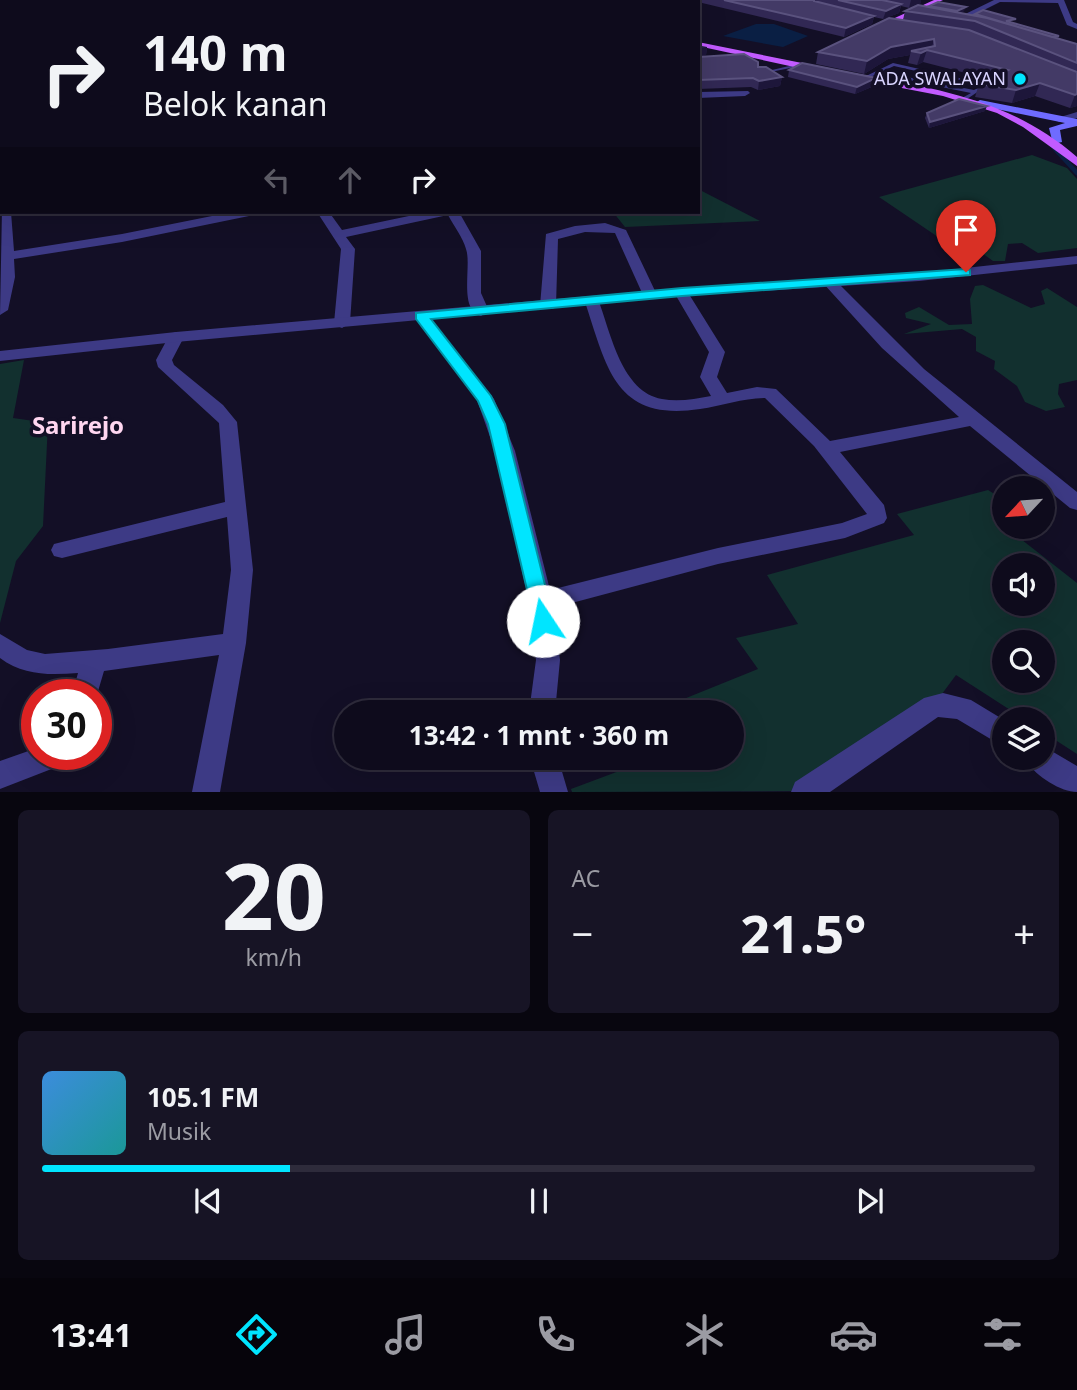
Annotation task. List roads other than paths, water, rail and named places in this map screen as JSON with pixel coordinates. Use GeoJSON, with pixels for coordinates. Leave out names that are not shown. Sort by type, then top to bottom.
{"type":"FeatureCollection","features":[{"type":"Feature","properties":{"kind":"main road"},"geometry":{"type":"LineString","coordinates":[[886,28],[940,0]]}},
{"type":"Feature","properties":{"kind":"main road"},"geometry":{"type":"LineString","coordinates":[[700,44],[1077,123]]}},
{"type":"Feature","properties":{"kind":"main road"},"geometry":{"type":"LineString","coordinates":[[800,65],[812,58]]}},
{"type":"Feature","properties":{"kind":"main road"},"geometry":{"type":"LineString","coordinates":[[980,103],[1025,121],[1057,142],[1077,163]]}},
{"type":"Feature","properties":{"kind":"main road"},"geometry":{"type":"LineString","coordinates":[[1057,142],[1054,128],[1077,123]]}},
{"type":"Feature","properties":{"kind":"street"},"geometry":{"type":"LineString","coordinates":[[957,20],[999,0],[1061,0],[1070,23],[1077,27]]}},
{"type":"Feature","properties":{"kind":"street"},"geometry":{"type":"LineString","coordinates":[[913,12],[935,16]]}},
{"type":"Feature","properties":{"kind":"street"},"geometry":{"type":"LineString","coordinates":[[946,18],[977,23]]}},
{"type":"Feature","properties":{"kind":"street"},"geometry":{"type":"LineString","coordinates":[[873,25],[911,28]]}},
{"type":"Feature","properties":{"kind":"street"},"geometry":{"type":"LineString","coordinates":[[719,60],[757,56]]}},
{"type":"Feature","properties":{"kind":"street"},"geometry":{"type":"LineString","coordinates":[[700,95],[745,93]]}},
{"type":"Feature","properties":{"kind":"street"},"geometry":{"type":"LineString","coordinates":[[1059,119],[1077,115]]}},
{"type":"Feature","properties":{"kind":"street"},"geometry":{"type":"LineString","coordinates":[[0,310],[8,277],[5,214]]}},
{"type":"Feature","properties":{"kind":"street"},"geometry":{"type":"LineString","coordinates":[[325,214],[341,234],[349,256],[342,323]]}},
{"type":"Feature","properties":{"kind":"street"},"geometry":{"type":"LineString","coordinates":[[341,234],[436,214]]}},
{"type":"Feature","properties":{"kind":"street"},"geometry":{"type":"LineString","coordinates":[[454,214],[474,251],[474,293],[481,312]]}},
{"type":"Feature","properties":{"kind":"street"},"geometry":{"type":"LineString","coordinates":[[5,256],[122,238],[213,215]]}},
{"type":"Feature","properties":{"kind":"street"},"geometry":{"type":"LineString","coordinates":[[548,306],[550,238],[563,232],[609,227],[620,230],[650,295]]}},
{"type":"Feature","properties":{"kind":"street"},"geometry":{"type":"LineString","coordinates":[[0,356],[176,337],[650,295],[830,284],[1077,260]]}},
{"type":"Feature","properties":{"kind":"street"},"geometry":{"type":"LineString","coordinates":[[830,284],[897,356],[1077,503]]}},
{"type":"Feature","properties":{"kind":"street"},"geometry":{"type":"LineString","coordinates":[[682,294],[717,352],[707,370],[708,379],[723,400]]}},
{"type":"Feature","properties":{"kind":"street"},"geometry":{"type":"LineString","coordinates":[[541,602],[718,556],[845,530],[877,518],[877,510],[826,448],[770,393],[668,408],[640,401],[618,371],[592,302]]}},
{"type":"Feature","properties":{"kind":"street"},"geometry":{"type":"LineString","coordinates":[[421,316],[485,400],[496,424],[541,602],[548,660],[543,700]]}},
{"type":"Feature","properties":{"kind":"street"},"geometry":{"type":"LineString","coordinates":[[176,337],[164,360],[166,367],[217,408],[228,422],[242,570],[234,643],[206,792]]}},
{"type":"Feature","properties":{"kind":"street"},"geometry":{"type":"LineString","coordinates":[[826,448],[973,420]]}},
{"type":"Feature","properties":{"kind":"street"},"geometry":{"type":"LineString","coordinates":[[62,550],[236,507]]}},
{"type":"Feature","properties":{"kind":"street"},"geometry":{"type":"LineString","coordinates":[[1,646],[20,659],[45,665],[94,662],[234,643]]}},
{"type":"Feature","properties":{"kind":"street"},"geometry":{"type":"LineString","coordinates":[[89,679],[94,662]]}},
{"type":"Feature","properties":{"kind":"street"},"geometry":{"type":"LineString","coordinates":[[805,792],[933,706],[952,704],[992,727]]}},
{"type":"Feature","properties":{"kind":"street"},"geometry":{"type":"LineString","coordinates":[[0,775],[21,767]]}},
{"type":"Feature","properties":{"kind":"street"},"geometry":{"type":"LineString","coordinates":[[1055,768],[1077,782]]}},
{"type":"Feature","properties":{"kind":"street"},"geometry":{"type":"LineString","coordinates":[[548,770],[554,792]]}},
{"type":"Feature","properties":{"kind":"lane"},"geometry":{"type":"LineString","coordinates":[[902,9],[913,12]]}},
{"type":"Feature","properties":{"kind":"lane"},"geometry":{"type":"LineString","coordinates":[[864,78],[905,58]]}},
{"type":"Feature","properties":{"kind":"lane"},"geometry":{"type":"LineString","coordinates":[[760,74],[800,65]]}},
{"type":"Feature","properties":{"kind":"lane"},"geometry":{"type":"LineString","coordinates":[[888,65],[986,85],[964,99]]}},
{"type":"Feature","properties":{"kind":"lane"},"geometry":{"type":"LineString","coordinates":[[876,72],[975,92]]}},
{"type":"Feature","properties":{"kind":"water"},"geometry":{"type":"Polygon","coordinates":[[[756,24],[774,24],[808,36],[783,47],[723,36],[756,24]]]}},
{"type":"Feature","properties":{"kind":"waterway"},"geometry":{"type":"LineString","coordinates":[[1052,146],[1058,153]]}},
{"type":"Feature","properties":{"kind":"waterway"},"geometry":{"type":"LineString","coordinates":[[1057,151],[1077,173]]}},
{"type":"Feature","properties":{"kind":"place","name":"ADA SWALAYAN"},"geometry":{"type":"Point","coordinates":[1020,79]}},
{"type":"Feature","properties":{"kind":"district","name":"Sarirejo"},"geometry":{"type":"Point","coordinates":[78,426]}}]}
